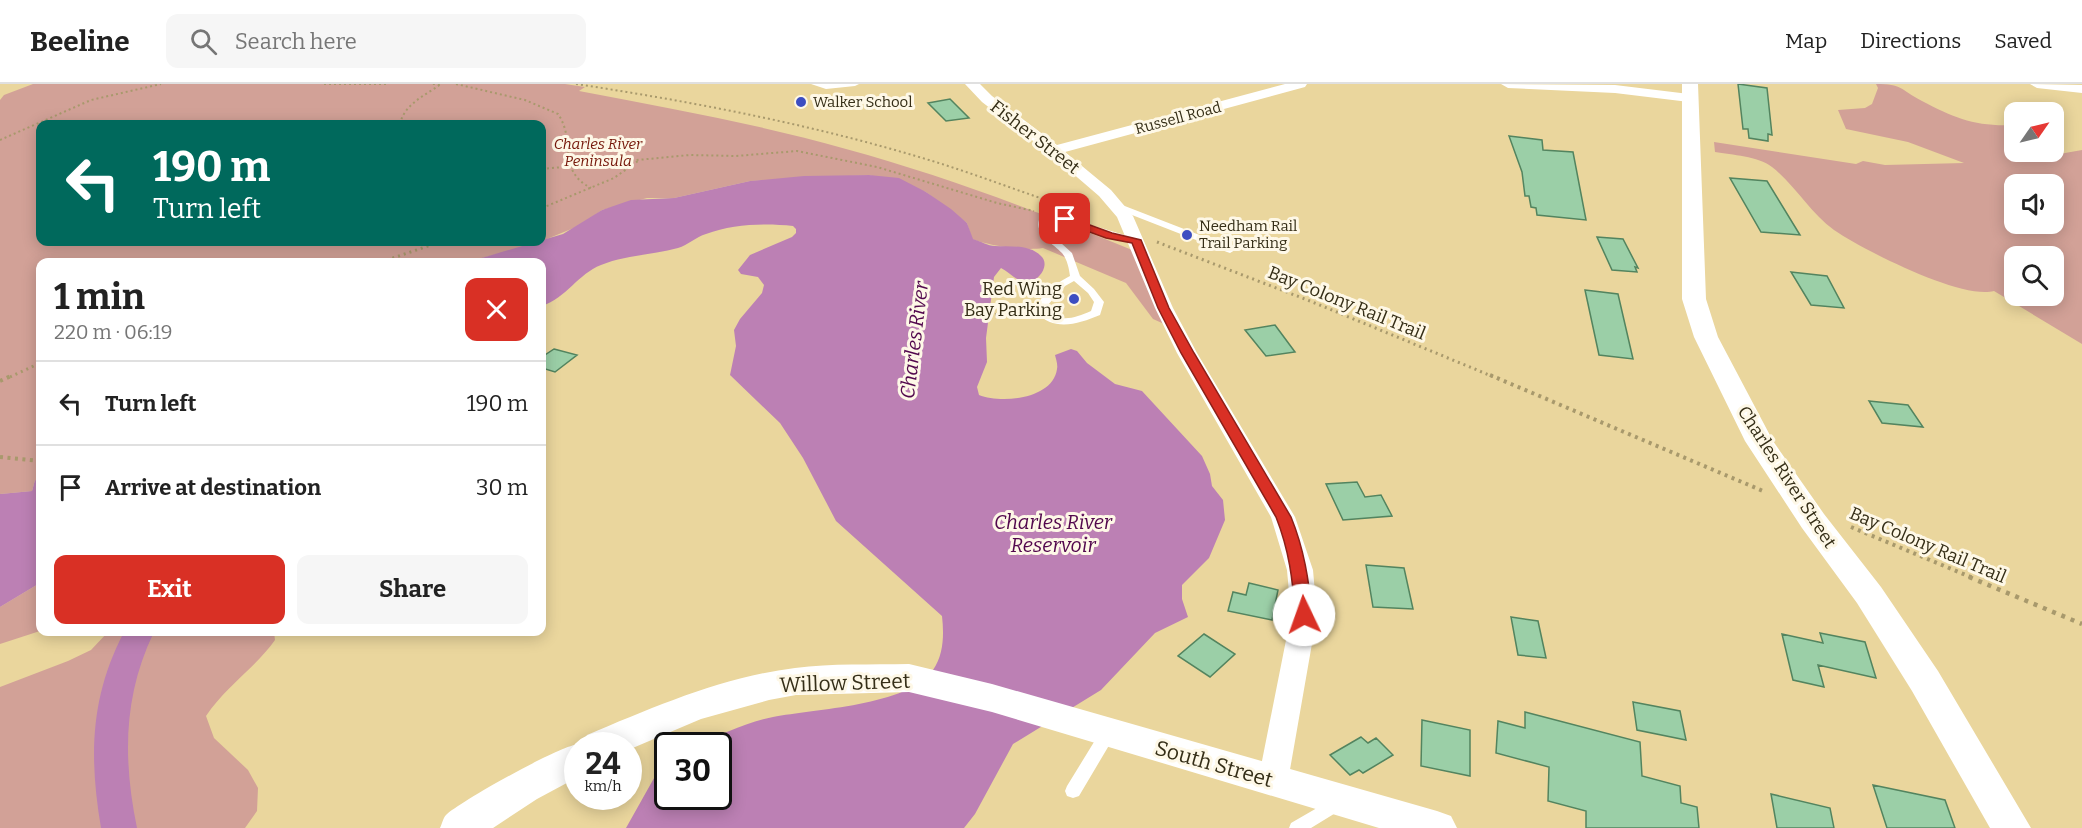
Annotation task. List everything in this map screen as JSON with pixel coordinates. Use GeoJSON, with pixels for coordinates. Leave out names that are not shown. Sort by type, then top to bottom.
{"type":"FeatureCollection","features":[{"type":"Feature","properties":{"kind":"street","name":"Fisher Street"},"geometry":{"type":"LineString","coordinates":[[972,84],[987,99],[1054,150],[1117,206],[1135,236],[1164,308],[1283,517],[1292,537],[1300,570],[1303,599],[1302,634],[1273,781]]}},
{"type":"Feature","properties":{"kind":"street","name":"Russell Road"},"geometry":{"type":"LineString","coordinates":[[1054,150],[1300,84]]}},
{"type":"Feature","properties":{"kind":"street"},"geometry":{"type":"LineString","coordinates":[[1508,84],[1690,91]]}},
{"type":"Feature","properties":{"kind":"street"},"geometry":{"type":"LineString","coordinates":[[2037,84],[2082,89]]}},
{"type":"Feature","properties":{"kind":"street","name":"Charles River Street"},"geometry":{"type":"LineString","coordinates":[[1690,91],[1694,299],[1706,337],[1759,441],[1803,507],[1869,595],[1901,644],[2011,828]]}},
{"type":"Feature","properties":{"kind":"street","name":"Willow Street"},"geometry":{"type":"LineString","coordinates":[[628,732],[692,707],[796,681],[909,678],[992,698]]}},
{"type":"Feature","properties":{"kind":"street","name":"South Street"},"geometry":{"type":"LineString","coordinates":[[992,698],[1437,828]]}},
{"type":"Feature","properties":{"kind":"street"},"geometry":{"type":"LineString","coordinates":[[460,828],[523,787],[564,765]]}},
{"type":"Feature","properties":{"kind":"lane"},"geometry":{"type":"LineString","coordinates":[[815,84],[826,87],[855,84]]}},
{"type":"Feature","properties":{"kind":"lane"},"geometry":{"type":"LineString","coordinates":[[1117,206],[1230,250]]}},
{"type":"Feature","properties":{"kind":"lane"},"geometry":{"type":"LineString","coordinates":[[1075,277],[1062,284],[1041,306],[1041,312],[1047,318],[1071,323],[1096,313],[1099,302],[1091,291],[1075,277],[1067,254],[1047,236],[1042,222],[1058,218],[1109,236],[1135,236]]}},
{"type":"Feature","properties":{"kind":"lane"},"geometry":{"type":"LineString","coordinates":[[1073,792],[1099,730]]}},
{"type":"Feature","properties":{"kind":"lane"},"geometry":{"type":"LineString","coordinates":[[1297,828],[1342,800]]}},
{"type":"Feature","properties":{"kind":"path"},"geometry":{"type":"LineString","coordinates":[[46,120],[91,100],[160,84]]}},
{"type":"Feature","properties":{"kind":"path"},"geometry":{"type":"LineString","coordinates":[[324,84],[390,84]]}},
{"type":"Feature","properties":{"kind":"path"},"geometry":{"type":"LineString","coordinates":[[432,84],[441,84]]}},
{"type":"Feature","properties":{"kind":"path"},"geometry":{"type":"LineString","coordinates":[[400,120],[406,108],[441,84]]}},
{"type":"Feature","properties":{"kind":"path"},"geometry":{"type":"LineString","coordinates":[[456,84],[502,93],[556,112],[568,131],[569,167],[580,182],[591,188]]}},
{"type":"Feature","properties":{"kind":"path"},"geometry":{"type":"LineString","coordinates":[[576,84],[674,98],[807,128],[930,161],[1060,205]]}},
{"type":"Feature","properties":{"kind":"path"},"geometry":{"type":"LineString","coordinates":[[0,140],[36,124]]}},
{"type":"Feature","properties":{"kind":"path"},"geometry":{"type":"LineString","coordinates":[[546,169],[690,154],[736,156],[797,150],[877,167],[997,203],[1058,218]]}},
{"type":"Feature","properties":{"kind":"path"},"geometry":{"type":"LineString","coordinates":[[546,206],[615,178],[639,160]]}},
{"type":"Feature","properties":{"kind":"path","name":"Bay Colony Rail Trail"},"geometry":{"type":"LineString","coordinates":[[1135,236],[1330,310],[1803,507]]}},
{"type":"Feature","properties":{"kind":"path"},"geometry":{"type":"LineString","coordinates":[[393,258],[428,246]]}},
{"type":"Feature","properties":{"kind":"path"},"geometry":{"type":"LineString","coordinates":[[989,315],[1041,312]]}},
{"type":"Feature","properties":{"kind":"path"},"geometry":{"type":"LineString","coordinates":[[0,381],[36,365]]}},
{"type":"Feature","properties":{"kind":"path"},"geometry":{"type":"LineString","coordinates":[[0,458],[36,461]]}},
{"type":"Feature","properties":{"kind":"path","name":"Bay Colony Rail Trail"},"geometry":{"type":"LineString","coordinates":[[1846,525],[2082,624]]}},
{"type":"Feature","properties":{"kind":"green space","name":"Charles River Peninsula"},"geometry":{"type":"Polygon","coordinates":[[[33,84],[565,84],[585,87],[579,91],[746,124],[813,140],[920,171],[993,196],[1137,252],[1171,327],[1153,319],[1126,283],[1043,248],[1007,247],[972,239],[967,223],[926,192],[869,175],[750,181],[674,198],[647,198],[602,210],[581,225],[546,239],[546,120],[36,120],[36,246],[526,246],[483,258],[36,258],[36,480],[32,491],[0,494],[0,100],[4,95],[33,84]]]}},
{"type":"Feature","properties":{"kind":"green space"},"geometry":{"type":"Polygon","coordinates":[[[1876,84],[1885,84],[1901,88],[1955,117],[1977,123],[2004,125],[2004,162],[2064,162],[2064,153],[2082,150],[2082,344],[2019,306],[2064,306],[2064,246],[2004,246],[2004,297],[1994,291],[1979,292],[1960,288],[1937,281],[1889,260],[1834,230],[1788,182],[1766,163],[1752,158],[1715,152],[1714,142],[1856,164],[1863,161],[1885,165],[1964,163],[1908,142],[1846,129],[1838,110],[1865,108],[1872,104],[1878,88],[1876,84]]]}},
{"type":"Feature","properties":{"kind":"green space"},"geometry":{"type":"Polygon","coordinates":[[[36,585],[36,632],[0,644],[0,607],[36,585]]]}},
{"type":"Feature","properties":{"kind":"green space"},"geometry":{"type":"Polygon","coordinates":[[[104,636],[274,636],[275,640],[267,650],[222,696],[206,716],[214,738],[248,770],[258,788],[257,811],[245,828],[0,828],[0,687],[91,650],[104,636]]]}},
{"type":"Feature","properties":{"kind":"water","name":"Charles River Reservoir"},"geometry":{"type":"Polygon","coordinates":[[[869,175],[899,178],[926,192],[951,209],[967,223],[973,239],[992,246],[1013,246],[1036,252],[1045,264],[1042,273],[1035,280],[1026,282],[1019,280],[1001,268],[994,277],[986,338],[987,362],[977,387],[979,395],[989,398],[1013,399],[1037,393],[1053,379],[1057,367],[1055,355],[1071,349],[1077,351],[1087,363],[1115,384],[1142,391],[1202,456],[1210,474],[1212,486],[1223,500],[1225,520],[1209,558],[1182,585],[1182,599],[1188,617],[1155,633],[1101,690],[1013,744],[975,814],[964,828],[626,828],[636,810],[642,810],[642,800],[654,778],[654,810],[732,810],[732,732],[728,732],[763,719],[882,699],[921,682],[937,664],[941,651],[942,616],[836,521],[803,458],[780,423],[730,375],[736,346],[734,330],[740,319],[762,293],[764,285],[758,277],[741,274],[738,270],[750,255],[792,237],[796,233],[793,226],[760,225],[727,228],[702,235],[678,248],[610,262],[585,274],[546,304],[546,258],[482,258],[522,246],[546,246],[546,239],[563,234],[602,210],[631,200],[674,198],[750,181],[804,176],[869,175]]]}},
{"type":"Feature","properties":{"kind":"water"},"geometry":{"type":"Polygon","coordinates":[[[35,480],[36,585],[0,607],[0,494],[32,491],[35,480]]]}},
{"type":"Feature","properties":{"kind":"building"},"geometry":{"type":"Polygon","coordinates":[[[1738,84],[1767,88],[1772,135],[1768,134],[1768,141],[1749,138],[1748,129],[1743,129],[1738,84]]]}},
{"type":"Feature","properties":{"kind":"building"},"geometry":{"type":"Polygon","coordinates":[[[950,99],[969,118],[946,121],[928,103],[950,99]]]}},
{"type":"Feature","properties":{"kind":"building"},"geometry":{"type":"Polygon","coordinates":[[[1509,136],[1542,140],[1543,150],[1573,152],[1586,220],[1537,215],[1536,208],[1531,207],[1529,196],[1525,196],[1522,172],[1509,136]]]}},
{"type":"Feature","properties":{"kind":"building"},"geometry":{"type":"Polygon","coordinates":[[[1730,178],[1767,181],[1800,235],[1761,232],[1730,178]]]}},
{"type":"Feature","properties":{"kind":"building"},"geometry":{"type":"Polygon","coordinates":[[[1597,237],[1623,239],[1638,268],[1635,267],[1637,272],[1612,270],[1597,237]]]}},
{"type":"Feature","properties":{"kind":"building"},"geometry":{"type":"Polygon","coordinates":[[[1791,272],[1827,276],[1844,308],[1811,305],[1791,272]]]}},
{"type":"Feature","properties":{"kind":"building"},"geometry":{"type":"Polygon","coordinates":[[[1585,290],[1618,294],[1633,359],[1599,355],[1585,290]]]}},
{"type":"Feature","properties":{"kind":"building"},"geometry":{"type":"Polygon","coordinates":[[[1275,325],[1295,352],[1266,356],[1245,330],[1275,325]]]}},
{"type":"Feature","properties":{"kind":"building"},"geometry":{"type":"Polygon","coordinates":[[[554,349],[577,355],[555,372],[546,369],[546,354],[554,349]]]}},
{"type":"Feature","properties":{"kind":"building"},"geometry":{"type":"Polygon","coordinates":[[[1869,401],[1908,405],[1923,427],[1882,423],[1869,401]]]}},
{"type":"Feature","properties":{"kind":"building"},"geometry":{"type":"Polygon","coordinates":[[[1357,482],[1365,497],[1381,495],[1392,516],[1343,520],[1326,484],[1357,482]]]}},
{"type":"Feature","properties":{"kind":"building"},"geometry":{"type":"Polygon","coordinates":[[[1366,565],[1404,568],[1413,609],[1373,607],[1366,565]]]}},
{"type":"Feature","properties":{"kind":"building"},"geometry":{"type":"Polygon","coordinates":[[[1249,583],[1278,590],[1272,620],[1228,611],[1233,592],[1246,595],[1249,583]]]}},
{"type":"Feature","properties":{"kind":"building"},"geometry":{"type":"Polygon","coordinates":[[[1511,617],[1538,621],[1546,658],[1518,655],[1511,617]]]}},
{"type":"Feature","properties":{"kind":"building"},"geometry":{"type":"Polygon","coordinates":[[[1820,633],[1865,642],[1876,678],[1818,665],[1824,687],[1793,680],[1782,634],[1823,643],[1820,633]]]}},
{"type":"Feature","properties":{"kind":"building"},"geometry":{"type":"Polygon","coordinates":[[[1204,634],[1235,654],[1210,677],[1178,656],[1204,634]]]}},
{"type":"Feature","properties":{"kind":"building"},"geometry":{"type":"Polygon","coordinates":[[[1633,702],[1680,711],[1686,740],[1637,730],[1633,702]]]}},
{"type":"Feature","properties":{"kind":"building"},"geometry":{"type":"Polygon","coordinates":[[[1525,712],[1640,742],[1642,776],[1680,786],[1681,803],[1697,807],[1699,828],[1586,828],[1586,811],[1548,801],[1549,767],[1496,753],[1498,721],[1525,728],[1525,712]]]}},
{"type":"Feature","properties":{"kind":"building"},"geometry":{"type":"Polygon","coordinates":[[[1422,720],[1470,730],[1470,776],[1421,766],[1422,720]]]}},
{"type":"Feature","properties":{"kind":"building"},"geometry":{"type":"Polygon","coordinates":[[[1361,737],[1368,743],[1376,738],[1393,755],[1363,773],[1359,770],[1350,775],[1330,755],[1361,737]]]}},
{"type":"Feature","properties":{"kind":"building"},"geometry":{"type":"Polygon","coordinates":[[[1873,785],[1945,800],[1955,828],[1887,828],[1873,785]]]}},
{"type":"Feature","properties":{"kind":"building"},"geometry":{"type":"Polygon","coordinates":[[[1771,794],[1830,808],[1834,828],[1777,828],[1771,794]]]}},
{"type":"Feature","properties":{"kind":"waterway"},"geometry":{"type":"LineString","coordinates":[[119,828],[111,779],[111,728],[120,678],[137,636]]}},
{"type":"Feature","properties":{"kind":"place","name":"Walker School"},"geometry":{"type":"Point","coordinates":[801,102]}},
{"type":"Feature","properties":{"kind":"place","name":"Needham Rail Trail Parking"},"geometry":{"type":"Point","coordinates":[1187,235]}},
{"type":"Feature","properties":{"kind":"place","name":"Red Wing Bay Parking"},"geometry":{"type":"Point","coordinates":[1074,299]}},
{"type":"Feature","properties":{"kind":"route"},"geometry":{"type":"LineString","coordinates":[[1065,219],[1109,236],[1136,240],[1164,308],[1263,481],[1292,537],[1300,570],[1304,615]]}},
{"type":"Feature","properties":{"kind":"water label","name":"Charles River"},"geometry":{"type":"Point","coordinates":[914,340]}}]}
